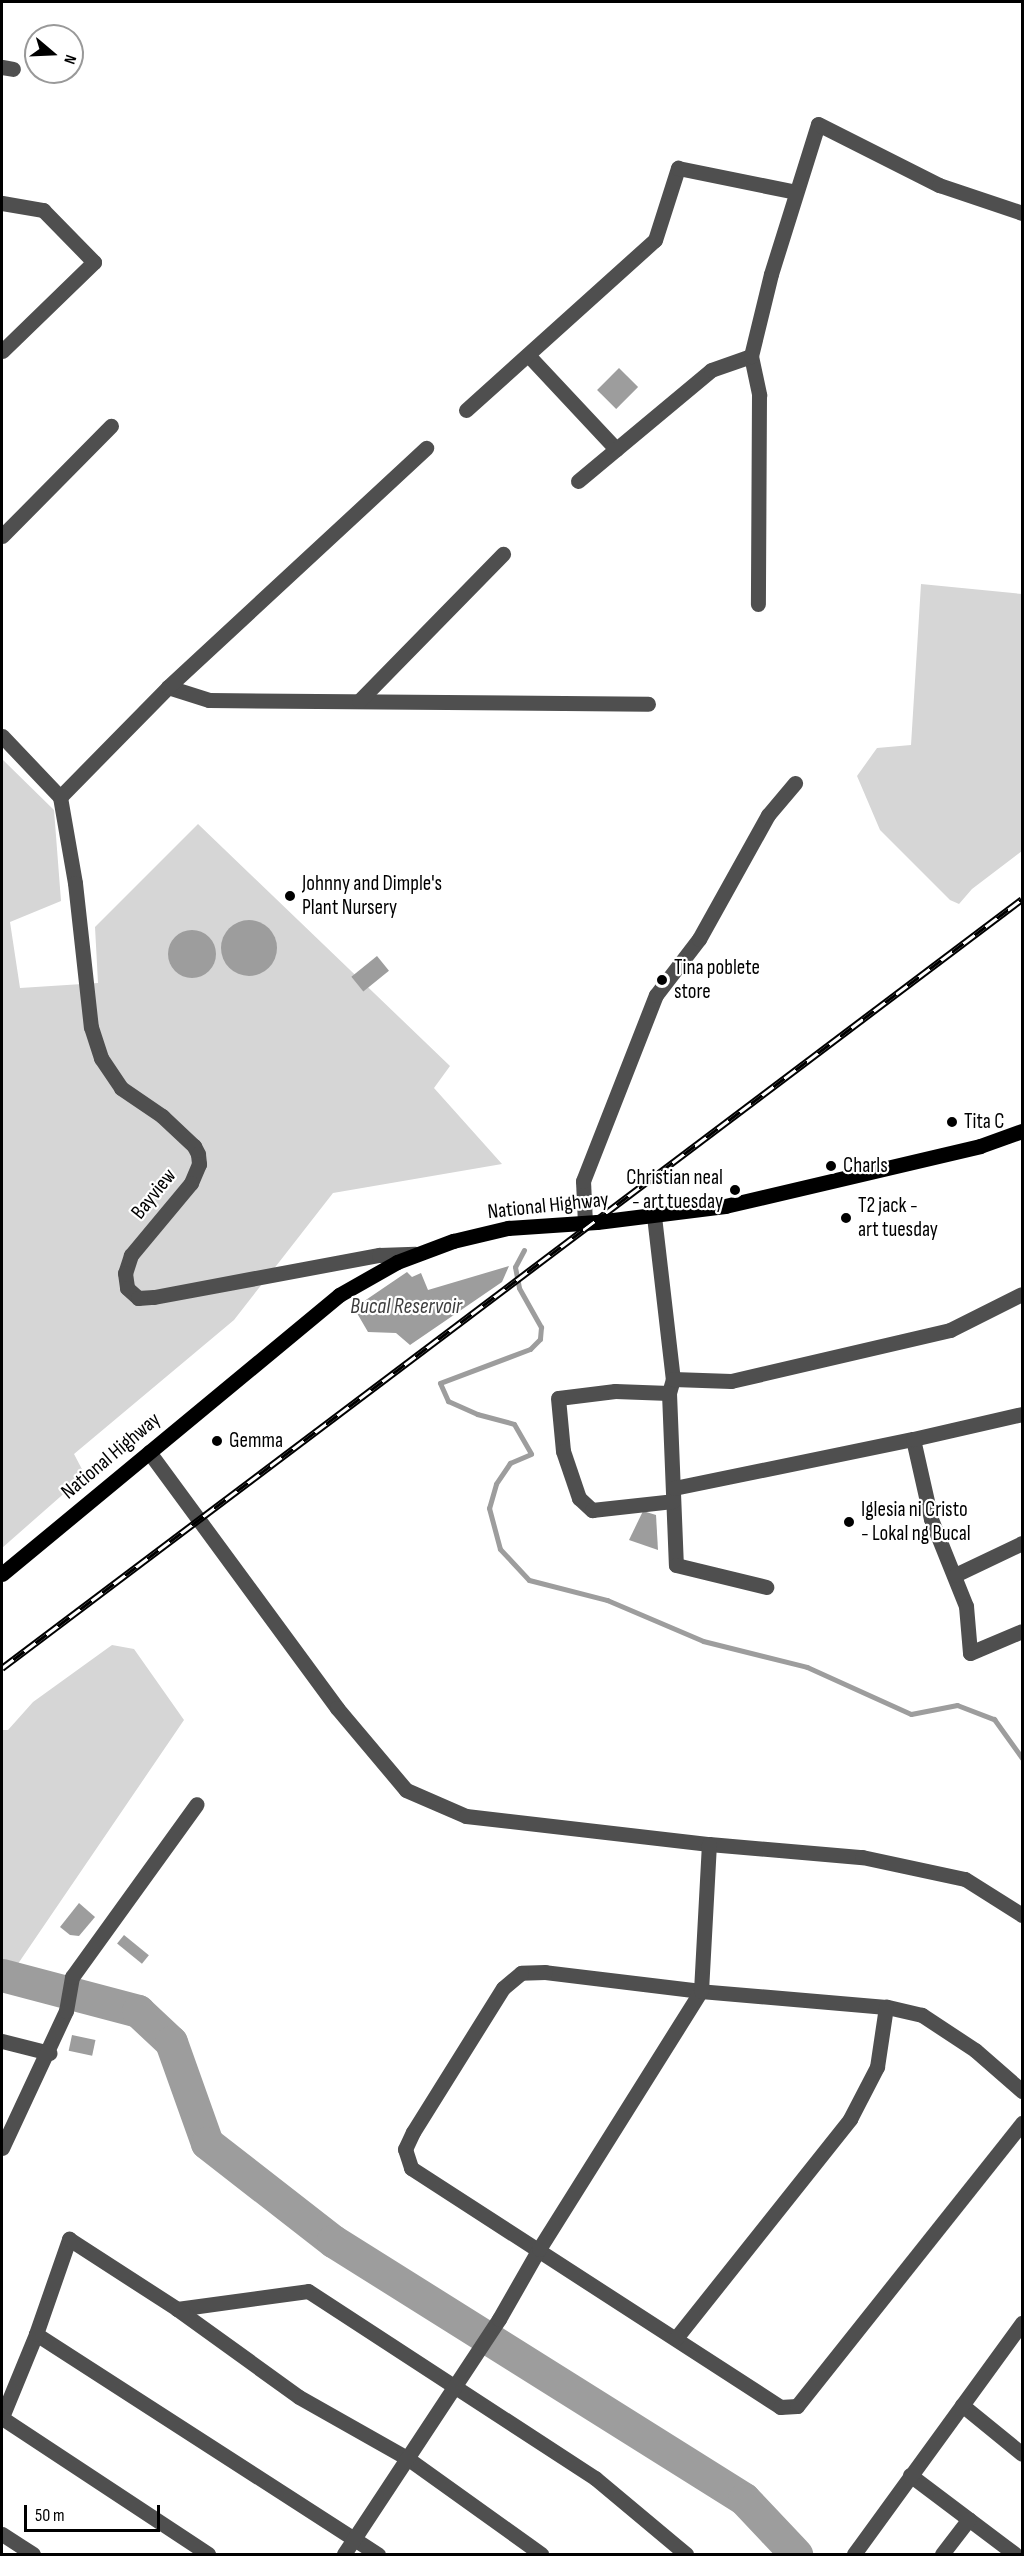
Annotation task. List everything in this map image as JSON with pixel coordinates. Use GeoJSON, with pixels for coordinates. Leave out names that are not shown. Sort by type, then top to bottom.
{"type":"FeatureCollection","features":[{"type":"Feature","properties":{"kind":"main road","name":"National Highway"},"geometry":{"type":"LineString","coordinates":[[2,1574],[339,1296],[377,1272],[417,1254],[453,1241],[508,1228],[585,1223],[725,1206],[980,1146],[1023,1131]]}},
{"type":"Feature","properties":{"kind":"street"},"geometry":{"type":"LineString","coordinates":[[758,604],[759,395],[751,356],[771,274],[818,124],[939,185],[1023,213]]}},
{"type":"Feature","properties":{"kind":"street"},"geometry":{"type":"LineString","coordinates":[[466,410],[655,240],[678,168],[796,192]]}},
{"type":"Feature","properties":{"kind":"street"},"geometry":{"type":"LineString","coordinates":[[2,203],[43,210],[94,262],[4,346]]}},
{"type":"Feature","properties":{"kind":"street"},"geometry":{"type":"LineString","coordinates":[[528,355],[616,449]]}},
{"type":"Feature","properties":{"kind":"street"},"geometry":{"type":"LineString","coordinates":[[578,481],[711,370],[751,356]]}},
{"type":"Feature","properties":{"kind":"street"},"geometry":{"type":"LineString","coordinates":[[2,536],[111,426]]}},
{"type":"Feature","properties":{"kind":"street"},"geometry":{"type":"LineString","coordinates":[[2,736],[60,796],[168,687],[426,448]]}},
{"type":"Feature","properties":{"kind":"street"},"geometry":{"type":"LineString","coordinates":[[359,701],[503,554]]}},
{"type":"Feature","properties":{"kind":"street"},"geometry":{"type":"LineString","coordinates":[[168,687],[208,700],[648,704]]}},
{"type":"Feature","properties":{"kind":"street"},"geometry":{"type":"LineString","coordinates":[[585,1223],[583,1181],[657,995],[699,939],[768,815],[795,783]]}},
{"type":"Feature","properties":{"kind":"street","name":"Bayview"},"geometry":{"type":"LineString","coordinates":[[60,796],[75,883],[91,1026],[101,1058],[121,1088],[162,1116],[194,1146],[198,1154],[199,1164],[191,1183],[131,1255],[125,1273],[127,1288],[138,1298],[154,1297],[379,1255],[417,1254]]}},
{"type":"Feature","properties":{"kind":"street"},"geometry":{"type":"LineString","coordinates":[[654,1216],[671,1386],[676,1565],[766,1587]]}},
{"type":"Feature","properties":{"kind":"street"},"geometry":{"type":"LineString","coordinates":[[1023,1294],[950,1330],[731,1381],[558,1398],[563,1451],[579,1498],[592,1510],[673,1494],[1023,1414]]}},
{"type":"Feature","properties":{"kind":"street"},"geometry":{"type":"LineString","coordinates":[[913,1439],[931,1520],[966,1606],[970,1653],[1023,1631]]}},
{"type":"Feature","properties":{"kind":"street"},"geometry":{"type":"LineString","coordinates":[[149,1452],[337,1708],[406,1790],[466,1816],[709,1844],[862,1857],[965,1879],[1023,1915]]}},
{"type":"Feature","properties":{"kind":"street"},"geometry":{"type":"LineString","coordinates":[[955,1575],[1023,1543]]}},
{"type":"Feature","properties":{"kind":"street"},"geometry":{"type":"LineString","coordinates":[[2,2148],[49,2053],[66,2011],[72,1977],[197,1804]]}},
{"type":"Feature","properties":{"kind":"street"},"geometry":{"type":"LineString","coordinates":[[344,2554],[499,2319],[539,2248],[701,1990],[709,1844]]}},
{"type":"Feature","properties":{"kind":"street"},"geometry":{"type":"LineString","coordinates":[[1023,2091],[975,2050],[922,2014],[886,2007],[701,1990],[544,1972],[521,1973],[503,1988],[413,2132],[405,2149],[411,2168],[539,2248],[780,2407],[797,2406],[1023,2123]]}},
{"type":"Feature","properties":{"kind":"street"},"geometry":{"type":"LineString","coordinates":[[676,2338],[850,2119],[877,2067],[886,2007]]}},
{"type":"Feature","properties":{"kind":"street"},"geometry":{"type":"LineString","coordinates":[[2,2041],[49,2053]]}},
{"type":"Feature","properties":{"kind":"street"},"geometry":{"type":"LineString","coordinates":[[208,2554],[2,2417],[36,2334],[69,2239],[177,2309],[299,2397],[407,2458],[541,2554]]}},
{"type":"Feature","properties":{"kind":"street"},"geometry":{"type":"LineString","coordinates":[[177,2309],[308,2291],[595,2478],[686,2554]]}},
{"type":"Feature","properties":{"kind":"street"},"geometry":{"type":"LineString","coordinates":[[854,2554],[962,2405],[1020,2332]]}},
{"type":"Feature","properties":{"kind":"street"},"geometry":{"type":"LineString","coordinates":[[36,2334],[378,2554]]}},
{"type":"Feature","properties":{"kind":"street"},"geometry":{"type":"LineString","coordinates":[[962,2405],[1023,2454]]}},
{"type":"Feature","properties":{"kind":"street"},"geometry":{"type":"LineString","coordinates":[[910,2475],[1015,2554]]}},
{"type":"Feature","properties":{"kind":"street"},"geometry":{"type":"LineString","coordinates":[[942,2554],[969,2519]]}},
{"type":"Feature","properties":{"kind":"street"},"geometry":{"type":"LineString","coordinates":[[2,2534],[33,2554]]}},
{"type":"Feature","properties":{"kind":"shaded area"},"geometry":{"type":"Polygon","coordinates":[[[921,584],[1022,594],[1022,851],[972,889],[959,904],[950,900],[880,830],[857,776],[877,748],[911,745],[921,584]]]}},
{"type":"Feature","properties":{"kind":"shaded area"},"geometry":{"type":"Polygon","coordinates":[[[2,759],[54,810],[61,901],[10,922],[20,988],[98,983],[95,927],[198,824],[450,1066],[434,1088],[502,1164],[333,1193],[234,1320],[74,1454],[85,1475],[2,1548],[2,759]]]}},
{"type":"Feature","properties":{"kind":"shaded area"},"geometry":{"type":"Polygon","coordinates":[[[112,1645],[134,1649],[184,1720],[9,1977],[2,1975],[2,1730],[8,1730],[33,1702],[112,1645]]]}},
{"type":"Feature","properties":{"kind":"water"},"geometry":{"type":"Polygon","coordinates":[[[619,368],[638,387],[616,409],[597,390],[619,368]]]}},
{"type":"Feature","properties":{"kind":"water"},"geometry":{"type":"Polygon","coordinates":[[[244,920],[254,920],[269,928],[275,937],[277,948],[275,959],[269,968],[254,976],[244,976],[233,971],[226,964],[221,953],[221,943],[226,932],[233,925],[244,920]]]}},
{"type":"Feature","properties":{"kind":"water"},"geometry":{"type":"Polygon","coordinates":[[[187,930],[197,930],[209,937],[216,949],[216,959],[209,971],[197,978],[187,978],[172,967],[168,959],[168,949],[179,934],[187,930]]]}},
{"type":"Feature","properties":{"kind":"water"},"geometry":{"type":"Polygon","coordinates":[[[377,956],[389,971],[363,992],[351,977],[377,956]]]}},
{"type":"Feature","properties":{"kind":"water","name":"Bucal Reservoir"},"geometry":{"type":"Polygon","coordinates":[[[509,1266],[502,1282],[410,1345],[396,1333],[368,1332],[354,1308],[407,1272],[412,1277],[421,1273],[428,1290],[509,1266]]]}},
{"type":"Feature","properties":{"kind":"water"},"geometry":{"type":"Polygon","coordinates":[[[643,1511],[656,1515],[658,1550],[629,1540],[643,1511]]]}},
{"type":"Feature","properties":{"kind":"water"},"geometry":{"type":"Polygon","coordinates":[[[79,1903],[95,1917],[79,1936],[70,1935],[60,1927],[79,1903]]]}},
{"type":"Feature","properties":{"kind":"water"},"geometry":{"type":"Polygon","coordinates":[[[124,1935],[149,1955],[142,1964],[117,1944],[124,1935]]]}},
{"type":"Feature","properties":{"kind":"water"},"geometry":{"type":"Polygon","coordinates":[[[72,2035],[95,2040],[92,2056],[69,2051],[72,2035]]]}},
{"type":"Feature","properties":{"kind":"waterway"},"geometry":{"type":"LineString","coordinates":[[524,1250],[515,1267],[519,1288],[541,1327],[540,1339],[530,1349],[440,1383],[448,1401],[477,1414],[514,1424],[531,1454],[510,1463],[496,1484],[489,1508],[500,1549],[529,1580],[607,1600],[703,1641],[807,1667],[911,1714],[957,1705],[994,1719],[1022,1758]]}},
{"type":"Feature","properties":{"kind":"waterway"},"geometry":{"type":"LineString","coordinates":[[2,1975],[138,2011],[171,2042],[207,2143],[333,2241],[744,2499],[796,2554]]}},
{"type":"Feature","properties":{"kind":"railway"},"geometry":{"type":"LineString","coordinates":[[2,1668],[1022,899]]}},
{"type":"Feature","properties":{"kind":"place","name":"Johnny and Dimple's Plant Nursery"},"geometry":{"type":"Point","coordinates":[290,896]}},
{"type":"Feature","properties":{"kind":"place","name":"Tina poblete store"},"geometry":{"type":"Point","coordinates":[662,980]}},
{"type":"Feature","properties":{"kind":"place","name":"Tita C"},"geometry":{"type":"Point","coordinates":[952,1122]}},
{"type":"Feature","properties":{"kind":"place","name":"Charls"},"geometry":{"type":"Point","coordinates":[831,1166]}},
{"type":"Feature","properties":{"kind":"place","name":"Christian neal - art tuesday"},"geometry":{"type":"Point","coordinates":[735,1190]}},
{"type":"Feature","properties":{"kind":"place","name":"T2 jack - art tuesday"},"geometry":{"type":"Point","coordinates":[846,1218]}},
{"type":"Feature","properties":{"kind":"place","name":"Gemma"},"geometry":{"type":"Point","coordinates":[217,1441]}},
{"type":"Feature","properties":{"kind":"place","name":"Iglesia ni Cristo - Lokal ng Bucal"},"geometry":{"type":"Point","coordinates":[849,1522]}}]}
